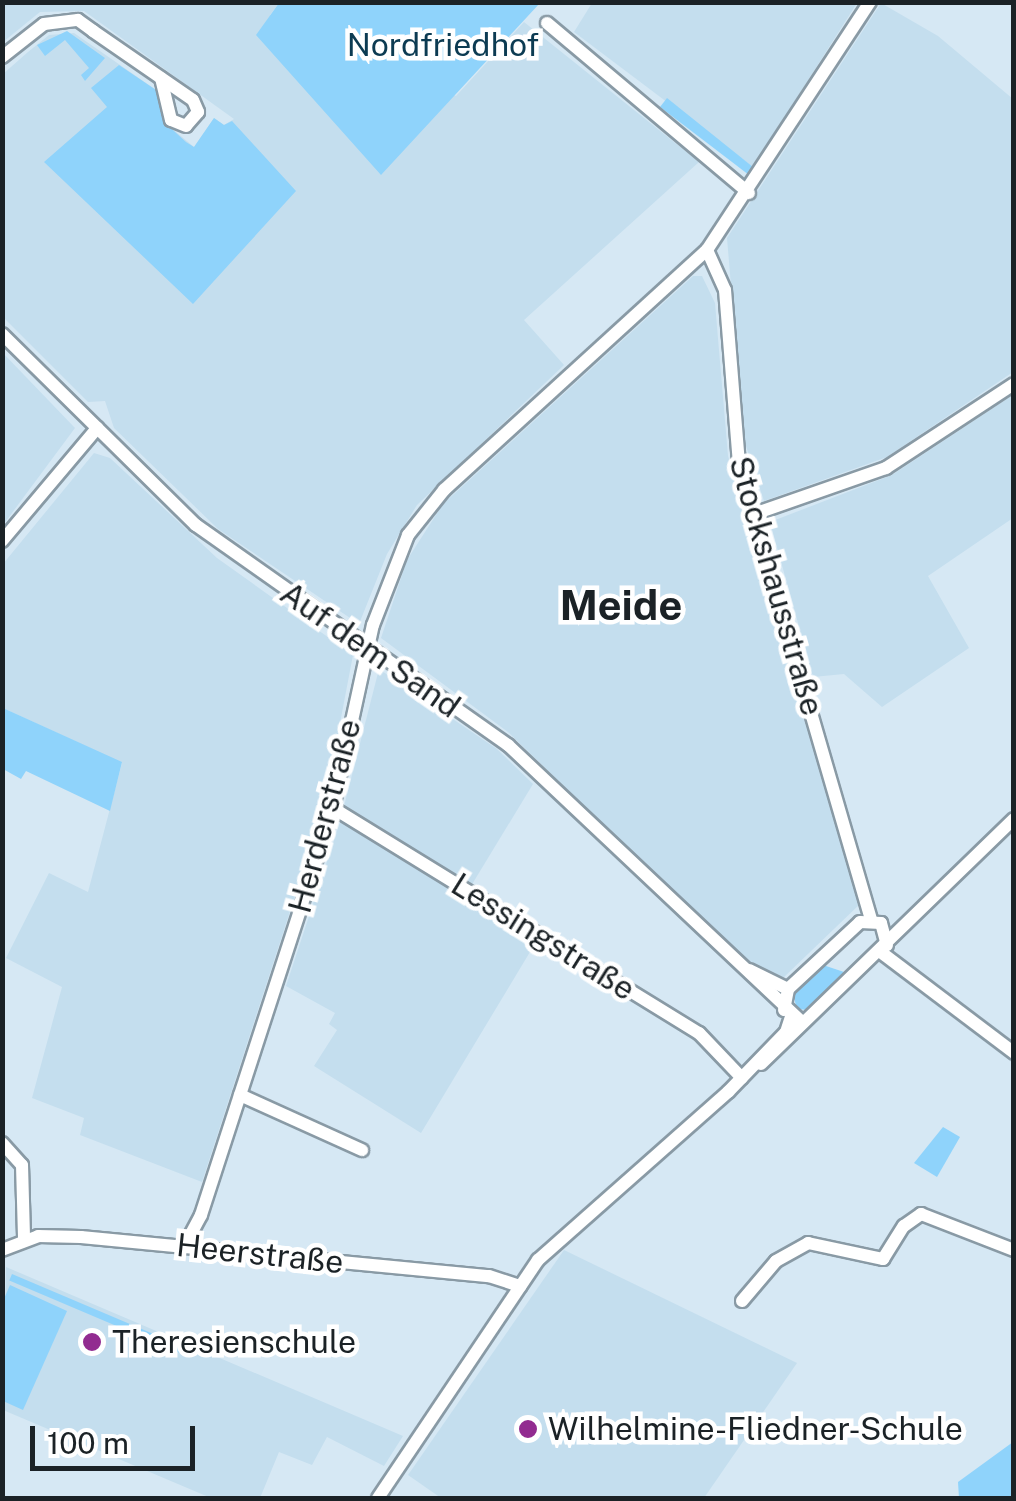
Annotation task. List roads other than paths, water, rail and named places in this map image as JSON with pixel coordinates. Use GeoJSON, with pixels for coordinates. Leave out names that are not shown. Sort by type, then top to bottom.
{"type":"FeatureCollection","features":[{"type":"Feature","properties":{"kind":"street","name":"Herderstraße"},"geometry":{"type":"LineString","coordinates":[[191,1247],[333,808],[369,647],[396,558],[425,512],[707,250],[749,193],[870,2]]}},
{"type":"Feature","properties":{"kind":"street"},"geometry":{"type":"LineString","coordinates":[[2,58],[44,24],[78,20],[161,78]]}},
{"type":"Feature","properties":{"kind":"street"},"geometry":{"type":"LineString","coordinates":[[548,24],[749,193]]}},
{"type":"Feature","properties":{"kind":"street","name":"Stockshausstraße"},"geometry":{"type":"LineString","coordinates":[[707,250],[726,290],[736,448],[884,949]]}},
{"type":"Feature","properties":{"kind":"street","name":"Auf dem Sand"},"geometry":{"type":"LineString","coordinates":[[2,334],[221,546],[508,744],[792,1017]]}},
{"type":"Feature","properties":{"kind":"street"},"geometry":{"type":"LineString","coordinates":[[754,514],[886,468],[1014,384]]}},
{"type":"Feature","properties":{"kind":"street"},"geometry":{"type":"LineString","coordinates":[[2,541],[97,428]]}},
{"type":"Feature","properties":{"kind":"street","name":"Lessingstraße"},"geometry":{"type":"LineString","coordinates":[[333,808],[699,1033],[746,1074]]}},
{"type":"Feature","properties":{"kind":"street"},"geometry":{"type":"LineString","coordinates":[[378,1498],[551,1245],[746,1074],[792,1017],[884,949],[1014,818]]}},
{"type":"Feature","properties":{"kind":"street"},"geometry":{"type":"LineString","coordinates":[[792,1017],[788,990],[860,922],[877,922],[923,908]]}},
{"type":"Feature","properties":{"kind":"street"},"geometry":{"type":"LineString","coordinates":[[884,949],[1014,1054]]}},
{"type":"Feature","properties":{"kind":"street","name":"Auf dem Sand"},"geometry":{"type":"LineString","coordinates":[[738,964],[788,990]]}},
{"type":"Feature","properties":{"kind":"street"},"geometry":{"type":"LineString","coordinates":[[240,1095],[362,1150]]}},
{"type":"Feature","properties":{"kind":"street"},"geometry":{"type":"LineString","coordinates":[[2,1144],[22,1166],[24,1238],[2,1250]]}},
{"type":"Feature","properties":{"kind":"street"},"geometry":{"type":"LineString","coordinates":[[742,1300],[776,1261],[808,1243],[883,1258],[904,1226],[921,1214],[1014,1250]]}},
{"type":"Feature","properties":{"kind":"street","name":"Heerstraße"},"geometry":{"type":"LineString","coordinates":[[24,1238],[191,1247],[488,1276],[520,1286]]}},
{"type":"Feature","properties":{"kind":"place","name":"Theresienschule"},"geometry":{"type":"Point","coordinates":[92,1342]}},
{"type":"Feature","properties":{"kind":"place","name":"Wilhelmine-Fliedner-Schule"},"geometry":{"type":"Point","coordinates":[528,1429]}},
{"type":"Feature","properties":{"kind":"district","name":"Meide"},"geometry":{"type":"Point","coordinates":[621,605]}},
{"type":"Feature","properties":{"kind":"park label","name":"Nordfriedhof"},"geometry":{"type":"Point","coordinates":[443,45]}}]}
